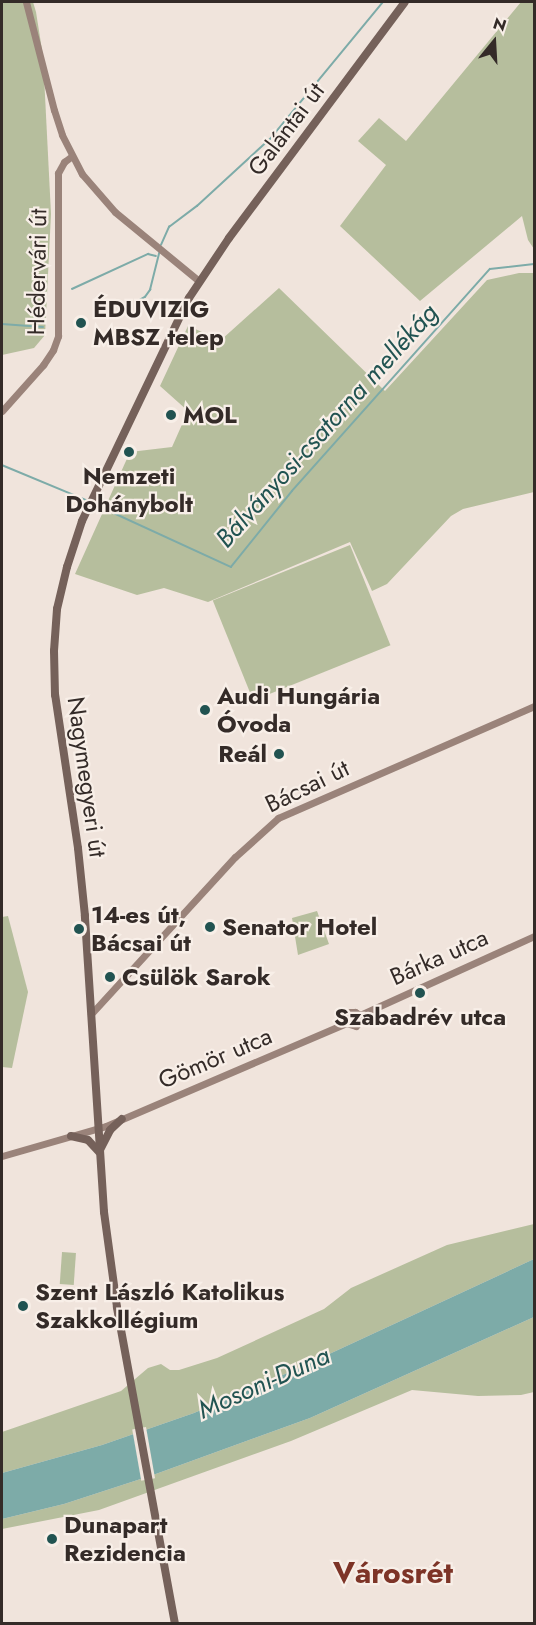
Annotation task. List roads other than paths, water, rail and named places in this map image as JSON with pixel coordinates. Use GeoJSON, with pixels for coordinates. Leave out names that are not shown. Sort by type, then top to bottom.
{"type":"FeatureCollection","features":[{"type":"Feature","properties":{"kind":"main road"},"geometry":{"type":"LineString","coordinates":[[26,2],[54,110],[72,156],[100,197],[164,254],[199,281]]}},
{"type":"Feature","properties":{"kind":"main road","name":"Galántai út"},"geometry":{"type":"LineString","coordinates":[[199,281],[405,2]]}},
{"type":"Feature","properties":{"kind":"main road","name":"Hédervári út"},"geometry":{"type":"LineString","coordinates":[[2,411],[43,365],[58,336],[58,173],[64,162],[72,156]]}},
{"type":"Feature","properties":{"kind":"main road","name":"Nagymegyeri út"},"geometry":{"type":"LineString","coordinates":[[175,1623],[117,1307],[100,1154],[78,848],[55,695],[54,651],[57,609],[67,567],[85,514],[178,318],[199,281]]}},
{"type":"Feature","properties":{"kind":"main road","name":"Bácsai út"},"geometry":{"type":"LineString","coordinates":[[91,1014],[164,931],[248,844],[278,818],[534,706]]}},
{"type":"Feature","properties":{"kind":"main road","name":"Bárka utca"},"geometry":{"type":"LineString","coordinates":[[346,1023],[356,1026],[360,1022],[360,1015],[534,936]]}},
{"type":"Feature","properties":{"kind":"main road","name":"Gömör utca"},"geometry":{"type":"LineString","coordinates":[[2,1156],[98,1129],[346,1023]]}},
{"type":"Feature","properties":{"kind":"main road"},"geometry":{"type":"LineString","coordinates":[[100,1154],[110,1130],[122,1119]]}},
{"type":"Feature","properties":{"kind":"main road"},"geometry":{"type":"LineString","coordinates":[[71,1136],[91,1141],[100,1154]]}},
{"type":"Feature","properties":{"kind":"water","name":"Mosoni-Duna"},"geometry":{"type":"Polygon","coordinates":[[[534,1259],[534,1317],[310,1418],[153,1475],[64,1504],[2,1519],[2,1473],[102,1445],[194,1413],[299,1368],[534,1259]]]}},
{"type":"Feature","properties":{"kind":"waterway"},"geometry":{"type":"LineString","coordinates":[[161,245],[169,227],[197,206],[271,138],[383,2]]}},
{"type":"Feature","properties":{"kind":"waterway"},"geometry":{"type":"LineString","coordinates":[[138,301],[150,290],[159,253]]}},
{"type":"Feature","properties":{"kind":"waterway"},"geometry":{"type":"LineString","coordinates":[[72,289],[148,254],[156,256]]}},
{"type":"Feature","properties":{"kind":"waterway","name":"Bálványosi-csatorna mellékág"},"geometry":{"type":"LineString","coordinates":[[103,508],[231,567],[292,491],[490,269],[534,264]]}},
{"type":"Feature","properties":{"kind":"waterway"},"geometry":{"type":"LineString","coordinates":[[2,324],[43,327]]}},
{"type":"Feature","properties":{"kind":"waterway","name":"Bálványosi-csatorna mellékág"},"geometry":{"type":"LineString","coordinates":[[2,465],[86,500]]}},
{"type":"Feature","properties":{"kind":"place","name":"ÉDUVIZIG MBSZ telep"},"geometry":{"type":"Point","coordinates":[81,323]}},
{"type":"Feature","properties":{"kind":"place","name":"MOL"},"geometry":{"type":"Point","coordinates":[171,415]}},
{"type":"Feature","properties":{"kind":"place","name":"Nemzeti Dohánybolt"},"geometry":{"type":"Point","coordinates":[129,452]}},
{"type":"Feature","properties":{"kind":"place","name":"Audi Hungária Óvoda"},"geometry":{"type":"Point","coordinates":[205,710]}},
{"type":"Feature","properties":{"kind":"place","name":"Reál"},"geometry":{"type":"Point","coordinates":[279,754]}},
{"type":"Feature","properties":{"kind":"place","name":"Senator Hotel"},"geometry":{"type":"Point","coordinates":[210,927]}},
{"type":"Feature","properties":{"kind":"place","name":"14-es út, Bácsai út"},"geometry":{"type":"Point","coordinates":[79,929]}},
{"type":"Feature","properties":{"kind":"place","name":"Csülök Sarok"},"geometry":{"type":"Point","coordinates":[110,977]}},
{"type":"Feature","properties":{"kind":"place","name":"Szabadrév utca"},"geometry":{"type":"Point","coordinates":[420,993]}},
{"type":"Feature","properties":{"kind":"place","name":"Szent László Katolikus Szakkollégium"},"geometry":{"type":"Point","coordinates":[23,1306]}},
{"type":"Feature","properties":{"kind":"place","name":"Dunapart Rezidencia"},"geometry":{"type":"Point","coordinates":[52,1539]}},
{"type":"Feature","properties":{"kind":"district","name":"Városrét"},"geometry":{"type":"Point","coordinates":[393,1573]}}]}
